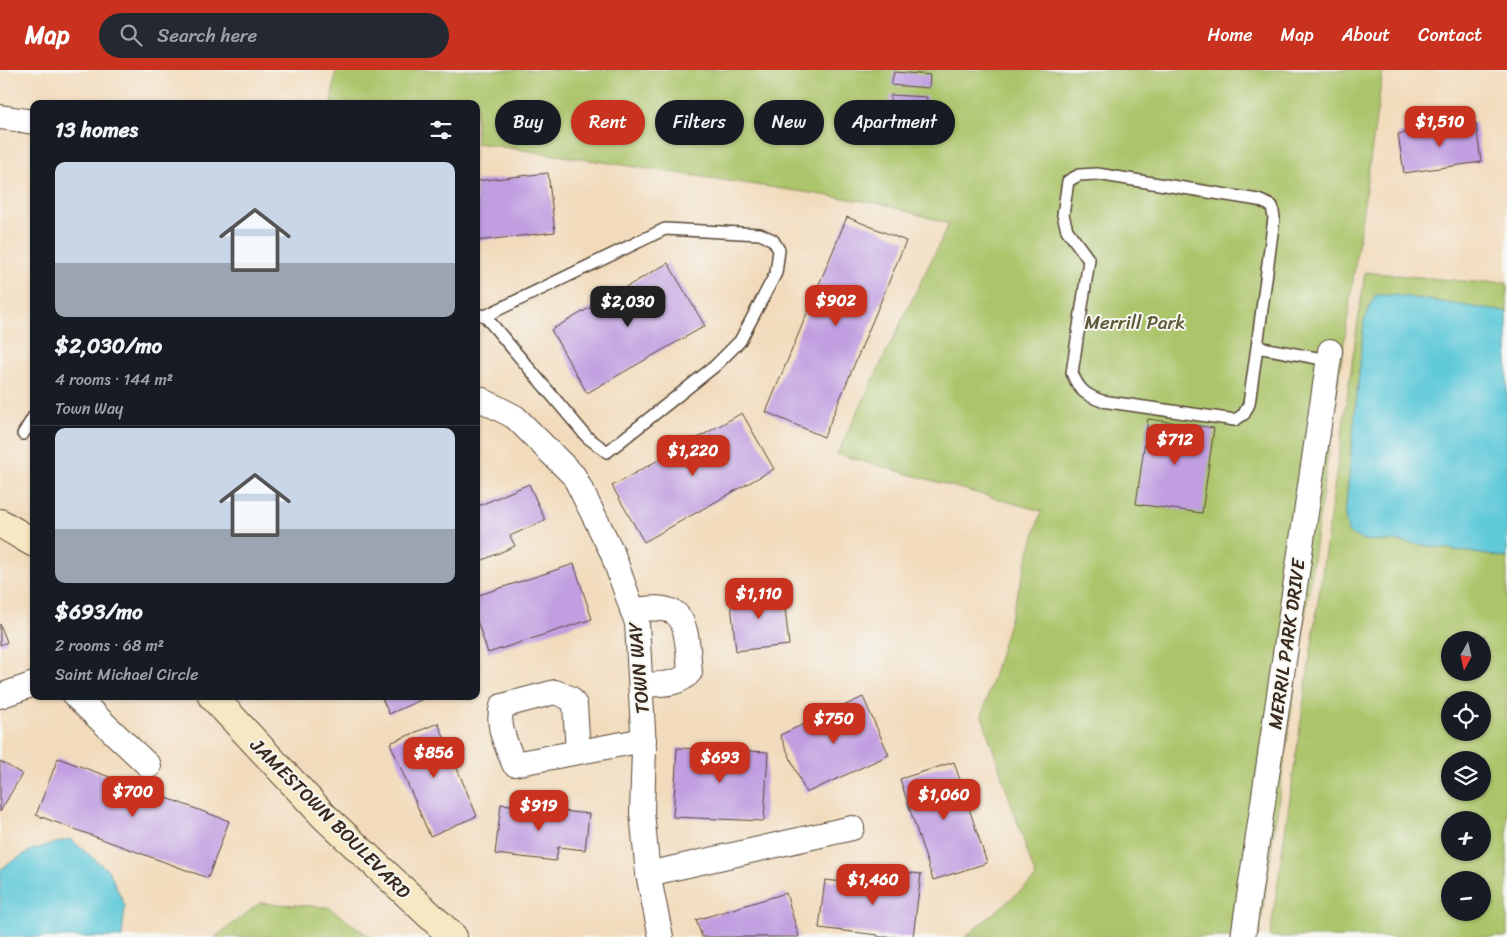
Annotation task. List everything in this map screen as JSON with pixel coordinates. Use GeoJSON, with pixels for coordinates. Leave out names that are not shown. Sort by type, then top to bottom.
{"type":"FeatureCollection","features":[{"type":"Feature","properties":{"kind":"street"},"geometry":{"type":"LineString","coordinates":[[0,117],[30,121]]}},
{"type":"Feature","properties":{"kind":"street","name":"MERRIL PARK DRIVE"},"geometry":{"type":"LineString","coordinates":[[1243,937],[1328,356]]}},
{"type":"Feature","properties":{"kind":"street","name":"TOWN WAY"},"geometry":{"type":"LineString","coordinates":[[480,399],[515,417],[574,476],[612,552],[632,610],[636,624],[644,740],[642,812],[648,874],[661,937]]}},
{"type":"Feature","properties":{"kind":"street"},"geometry":{"type":"LineString","coordinates":[[0,522],[30,541]]}},
{"type":"Feature","properties":{"kind":"street"},"geometry":{"type":"LineString","coordinates":[[632,610],[655,608],[672,611],[680,616],[685,627],[690,672],[684,679],[671,683],[640,685]]}},
{"type":"Feature","properties":{"kind":"street"},"geometry":{"type":"LineString","coordinates":[[0,696],[30,685]]}},
{"type":"Feature","properties":{"kind":"street"},"geometry":{"type":"LineString","coordinates":[[578,752],[575,705],[570,698],[555,692],[502,706],[499,715],[500,727],[514,764],[644,740]]}},
{"type":"Feature","properties":{"kind":"street"},"geometry":{"type":"LineString","coordinates":[[79,700],[149,766]]}},
{"type":"Feature","properties":{"kind":"street","name":"JAMESTOWN BOULEVARD"},"geometry":{"type":"LineString","coordinates":[[216,700],[325,817],[453,937]]}},
{"type":"Feature","properties":{"kind":"street"},"geometry":{"type":"LineString","coordinates":[[648,874],[852,828]]}},
{"type":"Feature","properties":{"kind":"lane"},"geometry":{"type":"LineString","coordinates":[[1097,174],[1258,200],[1272,206],[1274,218],[1257,347],[1249,404],[1244,414],[1235,420],[1102,401],[1089,396],[1077,385],[1072,373],[1089,260],[1067,230],[1063,215],[1068,181],[1079,175],[1097,174]]}},
{"type":"Feature","properties":{"kind":"lane"},"geometry":{"type":"LineString","coordinates":[[665,229],[760,234],[773,240],[779,250],[776,273],[740,341],[715,366],[607,452],[587,437],[481,315],[665,229]]}},
{"type":"Feature","properties":{"kind":"lane"},"geometry":{"type":"LineString","coordinates":[[1257,347],[1328,356]]}},
{"type":"Feature","properties":{"kind":"lane"},"geometry":{"type":"LineString","coordinates":[[23,434],[30,423]]}},
{"type":"Feature","properties":{"kind":"green space","name":"Merrill Park"},"geometry":{"type":"Polygon","coordinates":[[[336,70],[1383,70],[1259,937],[965,937],[1036,878],[982,716],[1041,511],[837,454],[949,224],[883,204],[480,144],[480,100],[332,100],[336,70]]]}},
{"type":"Feature","properties":{"kind":"green space"},"geometry":{"type":"Polygon","coordinates":[[[1365,272],[1473,282],[1507,282],[1507,312],[1395,295],[1375,296],[1364,321],[1345,516],[1363,540],[1404,542],[1507,558],[1507,937],[1270,937],[1365,272]]]}},
{"type":"Feature","properties":{"kind":"green space"},"geometry":{"type":"Polygon","coordinates":[[[260,903],[328,907],[370,937],[215,937],[260,903]]]}},
{"type":"Feature","properties":{"kind":"water"},"geometry":{"type":"Polygon","coordinates":[[[1375,295],[1395,295],[1507,312],[1507,558],[1404,542],[1363,540],[1348,533],[1345,516],[1364,321],[1375,295]]]}},
{"type":"Feature","properties":{"kind":"water"},"geometry":{"type":"Polygon","coordinates":[[[70,839],[109,871],[125,906],[122,937],[0,937],[0,872],[2,868],[31,850],[70,839]]]}},
{"type":"Feature","properties":{"kind":"building"},"geometry":{"type":"Polygon","coordinates":[[[894,72],[930,75],[929,88],[891,85],[894,72]]]}},
{"type":"Feature","properties":{"kind":"building"},"geometry":{"type":"Polygon","coordinates":[[[891,95],[927,97],[927,100],[890,100],[891,95]]]}},
{"type":"Feature","properties":{"kind":"building"},"geometry":{"type":"Polygon","coordinates":[[[1476,123],[1481,162],[1404,173],[1398,134],[1476,123]]]}},
{"type":"Feature","properties":{"kind":"building"},"geometry":{"type":"Polygon","coordinates":[[[548,173],[555,232],[480,241],[480,181],[548,173]]]}},
{"type":"Feature","properties":{"kind":"building"},"geometry":{"type":"Polygon","coordinates":[[[847,217],[906,241],[824,437],[766,412],[847,217]]]}},
{"type":"Feature","properties":{"kind":"building"},"geometry":{"type":"Polygon","coordinates":[[[668,263],[705,326],[587,393],[551,330],[668,263]]]}},
{"type":"Feature","properties":{"kind":"building"},"geometry":{"type":"Polygon","coordinates":[[[742,413],[774,469],[644,542],[612,486],[742,413]]]}},
{"type":"Feature","properties":{"kind":"building"},"geometry":{"type":"Polygon","coordinates":[[[1148,419],[1214,428],[1202,513],[1136,504],[1148,419]]]}},
{"type":"Feature","properties":{"kind":"building"},"geometry":{"type":"Polygon","coordinates":[[[529,484],[545,520],[510,536],[515,546],[480,561],[480,505],[529,484]]]}},
{"type":"Feature","properties":{"kind":"building"},"geometry":{"type":"Polygon","coordinates":[[[574,564],[592,619],[488,653],[480,630],[480,595],[574,564]]]}},
{"type":"Feature","properties":{"kind":"building"},"geometry":{"type":"Polygon","coordinates":[[[783,589],[789,645],[736,651],[730,595],[783,589]]]}},
{"type":"Feature","properties":{"kind":"building"},"geometry":{"type":"Polygon","coordinates":[[[0,624],[7,642],[0,645],[0,624]]]}},
{"type":"Feature","properties":{"kind":"building"},"geometry":{"type":"Polygon","coordinates":[[[863,697],[889,755],[806,793],[780,735],[863,697]]]}},
{"type":"Feature","properties":{"kind":"building"},"geometry":{"type":"Polygon","coordinates":[[[383,700],[421,700],[389,714],[383,700]]]}},
{"type":"Feature","properties":{"kind":"building"},"geometry":{"type":"Polygon","coordinates":[[[438,723],[477,816],[430,836],[390,743],[438,723]]]}},
{"type":"Feature","properties":{"kind":"building"},"geometry":{"type":"Polygon","coordinates":[[[677,748],[768,752],[764,821],[673,817],[677,748]]]}},
{"type":"Feature","properties":{"kind":"building"},"geometry":{"type":"Polygon","coordinates":[[[58,758],[229,821],[208,878],[36,815],[58,758]]]}},
{"type":"Feature","properties":{"kind":"building"},"geometry":{"type":"Polygon","coordinates":[[[0,761],[22,774],[0,812],[0,761]]]}},
{"type":"Feature","properties":{"kind":"building"},"geometry":{"type":"Polygon","coordinates":[[[954,762],[987,863],[933,880],[900,779],[954,762]]]}},
{"type":"Feature","properties":{"kind":"building"},"geometry":{"type":"Polygon","coordinates":[[[501,804],[589,814],[585,850],[558,847],[556,861],[495,854],[501,804]]]}},
{"type":"Feature","properties":{"kind":"building"},"geometry":{"type":"Polygon","coordinates":[[[884,870],[921,874],[913,937],[878,937],[878,935],[819,928],[825,880],[882,886],[884,870]]]}},
{"type":"Feature","properties":{"kind":"building"},"geometry":{"type":"Polygon","coordinates":[[[786,893],[799,937],[702,937],[696,920],[786,893]]]}}]}
